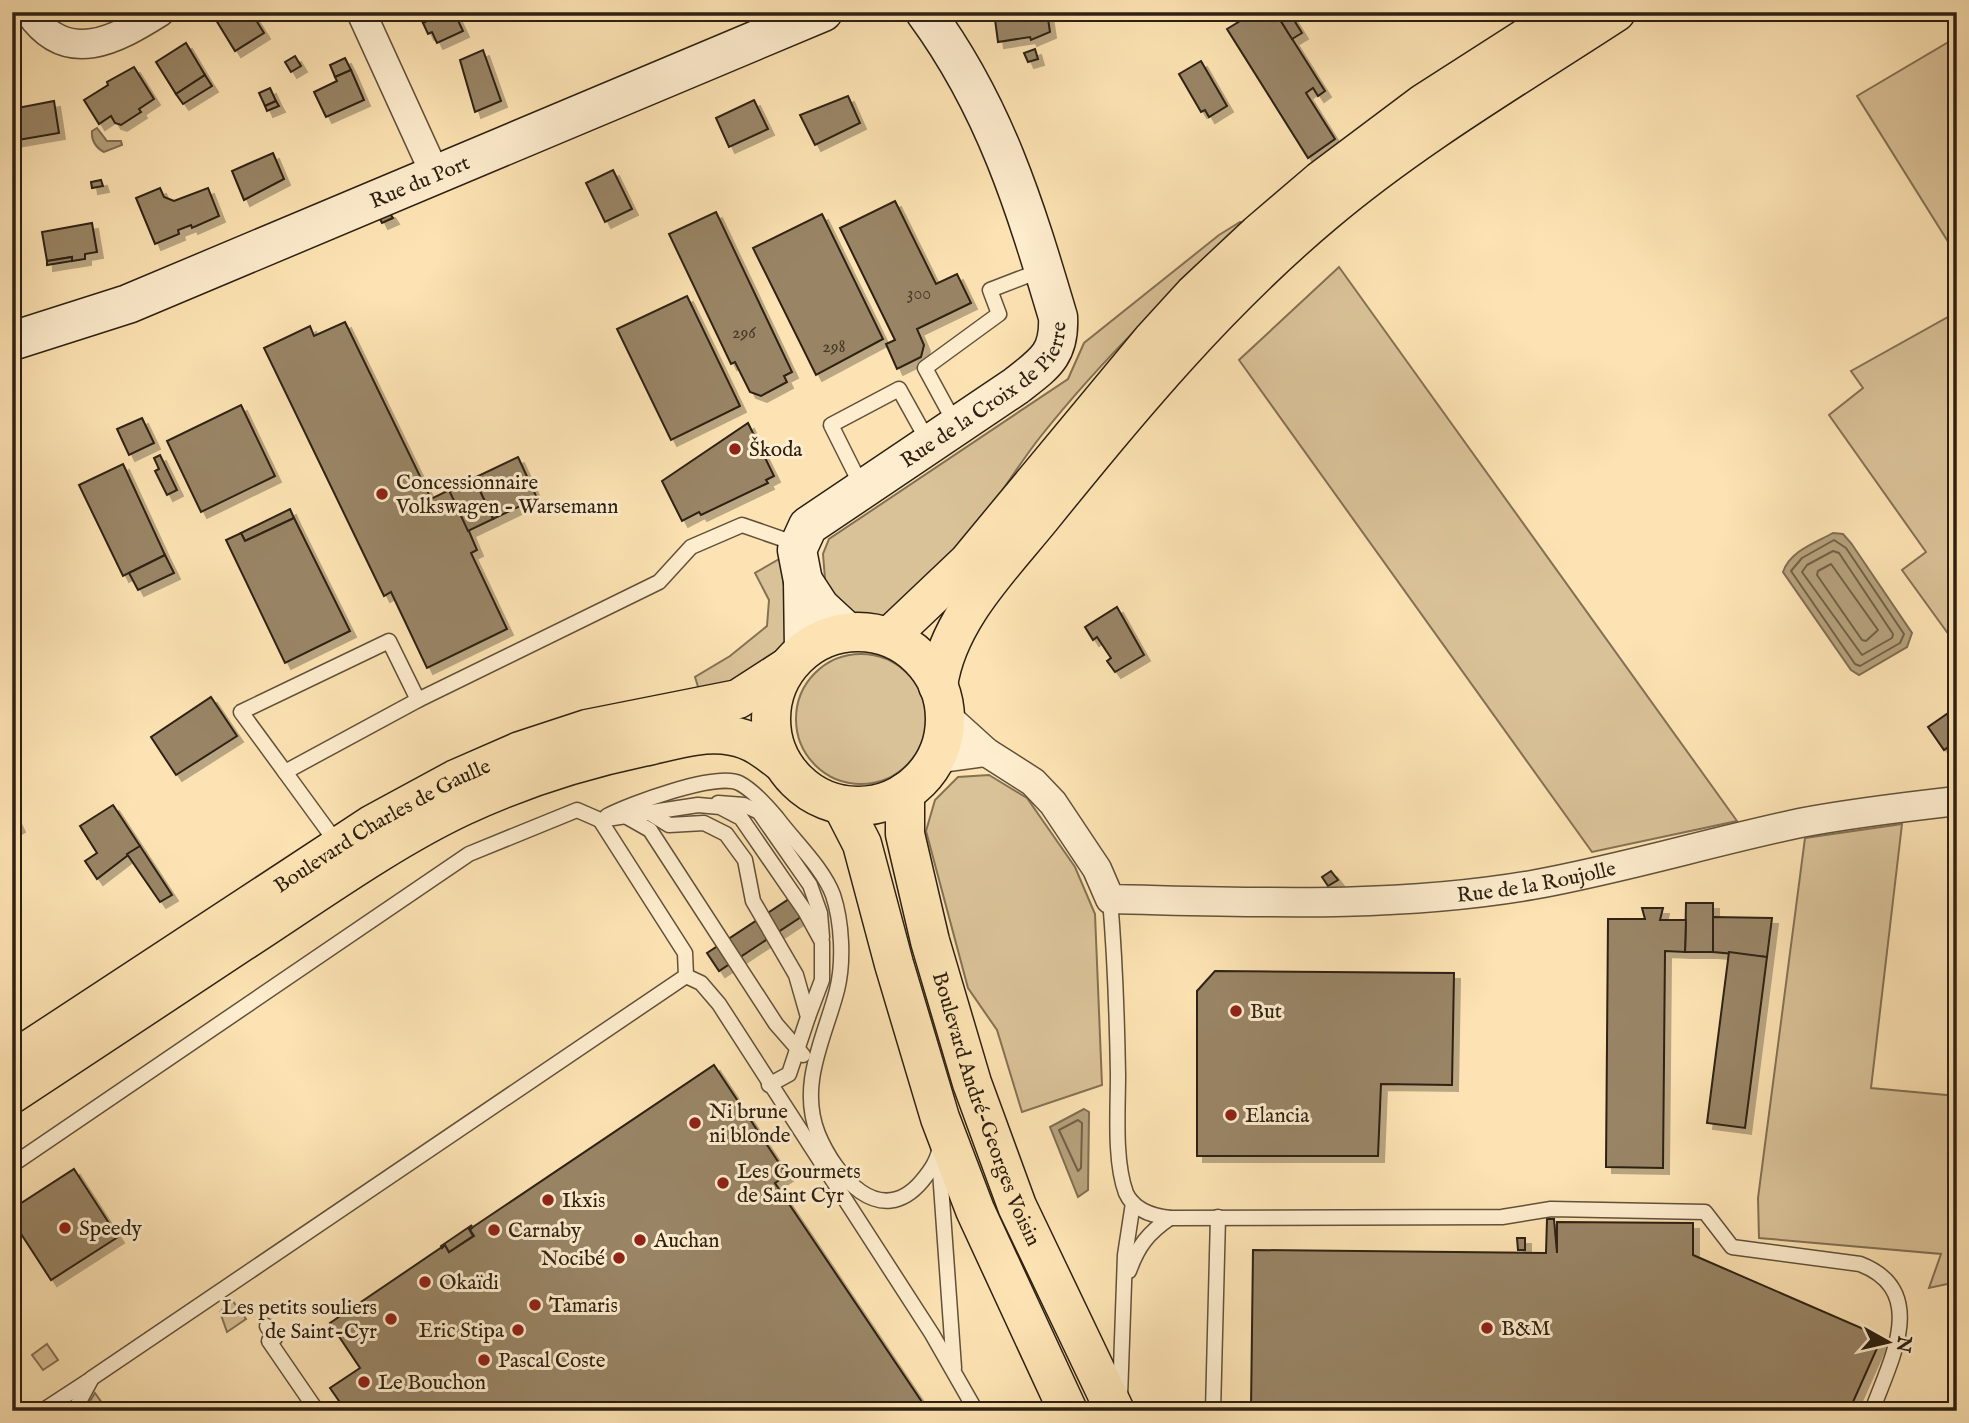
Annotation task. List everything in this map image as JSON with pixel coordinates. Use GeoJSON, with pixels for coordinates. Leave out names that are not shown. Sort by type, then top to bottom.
{"type":"FeatureCollection","features":[{"type":"Feature","properties":{"kind":"main road"},"geometry":{"type":"LineString","coordinates":[[890,636],[968,562],[1152,340],[1194,294],[1249,243],[1320,181],[1423,103],[1566,12]]}},
{"type":"Feature","properties":{"kind":"main road"},"geometry":{"type":"LineString","coordinates":[[941,700],[927,666],[890,636],[847,632],[824,638],[795,659],[775,690],[770,715],[772,735],[782,763],[808,790],[842,805],[864,806],[885,802],[905,792],[922,778],[935,759],[943,737],[942,658],[953,634],[996,574],[1183,347],[1246,282],[1326,211],[1408,150],[1616,12]]}},
{"type":"Feature","properties":{"kind":"main road","name":"Boulevard Charles de Gaulle"},"geometry":{"type":"LineString","coordinates":[[12,1061],[339,846],[426,794],[520,751],[587,729],[738,699],[795,659]]}},
{"type":"Feature","properties":{"kind":"main road","name":"Boulevard Charles de Gaulle"},"geometry":{"type":"LineString","coordinates":[[12,1094],[391,847],[472,802],[530,777],[595,757],[694,736],[723,734],[742,738],[762,747],[782,763]]}},
{"type":"Feature","properties":{"kind":"main road","name":"Boulevard André-Georges Voisin"},"geometry":{"type":"LineString","coordinates":[[905,792],[905,834],[930,941],[972,1083],[1017,1206],[1117,1411]]}},
{"type":"Feature","properties":{"kind":"main road","name":"Boulevard André-Georges Voisin"},"geometry":{"type":"LineString","coordinates":[[842,805],[862,844],[940,1118],[975,1210],[1068,1411]]}},
{"type":"Feature","properties":{"kind":"street"},"geometry":{"type":"LineString","coordinates":[[29,12],[40,25],[59,38],[97,44],[112,41],[160,12]]}},
{"type":"Feature","properties":{"kind":"street"},"geometry":{"type":"LineString","coordinates":[[361,12],[435,174]]}},
{"type":"Feature","properties":{"kind":"street","name":"Rue du Port"},"geometry":{"type":"LineString","coordinates":[[12,341],[128,304],[823,12]]}},
{"type":"Feature","properties":{"kind":"street","name":"Rue de la Croix de Pierre"},"geometry":{"type":"LineString","coordinates":[[800,563],[808,526],[1047,362],[1059,334],[1058,317],[1009,162],[989,119],[942,35],[925,12]]}},
{"type":"Feature","properties":{"kind":"street"},"geometry":{"type":"LineString","coordinates":[[800,563],[820,607],[847,632]]}},
{"type":"Feature","properties":{"kind":"street"},"geometry":{"type":"LineString","coordinates":[[795,659],[800,563]]}},
{"type":"Feature","properties":{"kind":"street"},"geometry":{"type":"LineString","coordinates":[[941,700],[986,752],[1034,782],[1053,803],[1097,869],[1110,899]]}},
{"type":"Feature","properties":{"kind":"street"},"geometry":{"type":"LineString","coordinates":[[935,759],[986,752]]}},
{"type":"Feature","properties":{"kind":"street","name":"Rue de la Roujolle"},"geometry":{"type":"LineString","coordinates":[[1110,899],[1325,904],[1461,894],[1531,885],[1799,823],[1877,810],[1957,801]]}},
{"type":"Feature","properties":{"kind":"lane"},"geometry":{"type":"LineString","coordinates":[[943,435],[925,368],[999,314],[990,290],[1044,269]]}},
{"type":"Feature","properties":{"kind":"lane"},"geometry":{"type":"LineString","coordinates":[[863,490],[831,425],[900,389],[943,435]]}},
{"type":"Feature","properties":{"kind":"lane"},"geometry":{"type":"LineString","coordinates":[[285,772],[418,700],[659,582],[691,547],[742,525],[800,563]]}},
{"type":"Feature","properties":{"kind":"lane"},"geometry":{"type":"LineString","coordinates":[[339,846],[241,712],[389,640],[418,700]]}},
{"type":"Feature","properties":{"kind":"lane"},"geometry":{"type":"LineString","coordinates":[[600,820],[636,801],[715,781],[737,782],[768,806],[828,884],[836,908],[840,955],[838,987],[813,1066],[812,1102],[819,1135],[859,1192],[876,1200],[901,1198],[920,1184],[939,1157]]}},
{"type":"Feature","properties":{"kind":"lane"},"geometry":{"type":"LineString","coordinates":[[12,1165],[469,854],[577,810],[600,820],[698,805],[720,807],[741,818],[805,911],[822,942],[822,980],[789,1074],[769,1085]]}},
{"type":"Feature","properties":{"kind":"lane"},"geometry":{"type":"LineString","coordinates":[[648,812],[669,825],[704,823],[726,834],[746,860],[753,901],[796,975],[808,1017]]}},
{"type":"Feature","properties":{"kind":"lane"},"geometry":{"type":"LineString","coordinates":[[627,817],[650,830],[776,1024],[813,1066]]}},
{"type":"Feature","properties":{"kind":"lane"},"geometry":{"type":"LineString","coordinates":[[600,820],[685,953],[686,976]]}},
{"type":"Feature","properties":{"kind":"lane"},"geometry":{"type":"LineString","coordinates":[[1110,899],[1116,965],[1120,1150],[1127,1194],[1133,1203],[1149,1215],[1170,1218],[1502,1217],[1551,1209],[1705,1212],[1732,1247],[1860,1264],[1874,1269],[1892,1285],[1900,1308],[1899,1332],[1872,1411]]}},
{"type":"Feature","properties":{"kind":"lane"},"geometry":{"type":"LineString","coordinates":[[686,976],[701,983],[719,1004],[932,1334],[976,1411]]}},
{"type":"Feature","properties":{"kind":"lane"},"geometry":{"type":"LineString","coordinates":[[42,1411],[686,976]]}},
{"type":"Feature","properties":{"kind":"lane"},"geometry":{"type":"LineString","coordinates":[[940,1118],[939,1157],[954,1376]]}},
{"type":"Feature","properties":{"kind":"lane"},"geometry":{"type":"LineString","coordinates":[[1117,1411],[1126,1279],[1125,1255],[1133,1219],[1133,1203]]}},
{"type":"Feature","properties":{"kind":"lane"},"geometry":{"type":"LineString","coordinates":[[1213,1411],[1218,1217]]}},
{"type":"Feature","properties":{"kind":"lane"},"geometry":{"type":"LineString","coordinates":[[1126,1279],[1137,1248],[1152,1230],[1170,1218]]}},
{"type":"Feature","properties":{"kind":"lane"},"geometry":{"type":"LineString","coordinates":[[267,1326],[275,1338],[269,1341],[317,1411]]}},
{"type":"Feature","properties":{"kind":"lane"},"geometry":{"type":"LineString","coordinates":[[74,1411],[92,1378]]}},
{"type":"Feature","properties":{"kind":"shaded area"},"geometry":{"type":"Polygon","coordinates":[[[1957,37],[1957,256],[1857,96],[1957,37]]]}},
{"type":"Feature","properties":{"kind":"shaded area"},"geometry":{"type":"Polygon","coordinates":[[[1240,222],[1247,223],[1140,325],[1089,379],[1025,457],[955,557],[914,599],[893,613],[870,618],[850,612],[817,582],[825,579],[823,554],[829,539],[1068,379],[1084,343],[1219,235],[1240,222]]]}},
{"type":"Feature","properties":{"kind":"shaded area"},"geometry":{"type":"Polygon","coordinates":[[[1339,267],[1737,821],[1592,852],[1239,360],[1339,267]]]}},
{"type":"Feature","properties":{"kind":"shaded area"},"geometry":{"type":"Polygon","coordinates":[[[1957,312],[1957,646],[1902,570],[1926,552],[1829,415],[1863,388],[1851,371],[1957,312]]]}},
{"type":"Feature","properties":{"kind":"shaded area"},"geometry":{"type":"Polygon","coordinates":[[[781,558],[797,609],[784,657],[749,681],[700,693],[695,677],[730,656],[767,626],[769,600],[755,573],[781,558]]]}},
{"type":"Feature","properties":{"kind":"shaded area"},"geometry":{"type":"Polygon","coordinates":[[[861,654],[886,659],[907,673],[921,694],[926,719],[921,744],[907,765],[886,779],[861,784],[836,779],[815,765],[801,744],[796,719],[801,694],[815,673],[836,659],[861,654]]]}},
{"type":"Feature","properties":{"kind":"shaded area"},"geometry":{"type":"Polygon","coordinates":[[[989,775],[1027,798],[1075,867],[1095,914],[1102,1085],[1022,1112],[997,1030],[968,988],[926,831],[935,800],[958,777],[989,775]]]}},
{"type":"Feature","properties":{"kind":"shaded area"},"geometry":{"type":"Polygon","coordinates":[[[1902,824],[1871,1088],[1957,1096],[1957,1282],[1929,1288],[1941,1254],[1759,1238],[1758,1198],[1805,838],[1902,824]]]}},
{"type":"Feature","properties":{"kind":"shaded area"},"geometry":{"type":"Polygon","coordinates":[[[232,1300],[246,1319],[227,1332],[220,1312],[232,1300]]]}},
{"type":"Feature","properties":{"kind":"shaded area"},"geometry":{"type":"Polygon","coordinates":[[[47,1344],[58,1360],[43,1370],[32,1355],[47,1344]]]}},
{"type":"Feature","properties":{"kind":"shaded area"},"geometry":{"type":"Polygon","coordinates":[[[95,1393],[104,1406],[99,1411],[84,1411],[95,1393]]]}},
{"type":"Feature","properties":{"kind":"water"},"geometry":{"type":"Polygon","coordinates":[[[97,128],[107,141],[121,141],[122,145],[104,152],[101,150],[92,138],[92,131],[97,128]]]}},
{"type":"Feature","properties":{"kind":"water"},"geometry":{"type":"Polygon","coordinates":[[[1833,533],[1843,534],[1851,543],[1912,633],[1907,647],[1859,675],[1851,670],[1783,572],[1797,553],[1833,533]]]}},
{"type":"Feature","properties":{"kind":"water"},"geometry":{"type":"Polygon","coordinates":[[[1084,1109],[1089,1112],[1088,1190],[1078,1197],[1050,1127],[1084,1109]]]}},
{"type":"Feature","properties":{"kind":"building"},"geometry":{"type":"Polygon","coordinates":[[[229,12],[251,12],[264,33],[235,51],[216,20],[229,12]]]}},
{"type":"Feature","properties":{"kind":"building"},"geometry":{"type":"Polygon","coordinates":[[[418,12],[423,12],[427,21],[423,23],[418,12]]]}},
{"type":"Feature","properties":{"kind":"building"},"geometry":{"type":"Polygon","coordinates":[[[423,12],[454,12],[463,31],[437,43],[432,32],[428,34],[423,23],[427,21],[423,12]]]}},
{"type":"Feature","properties":{"kind":"building"},"geometry":{"type":"Polygon","coordinates":[[[994,12],[1047,12],[1050,32],[1031,40],[1030,37],[998,42],[994,12]]]}},
{"type":"Feature","properties":{"kind":"building"},"geometry":{"type":"Polygon","coordinates":[[[1255,12],[1269,12],[1274,21],[1279,18],[1325,91],[1318,96],[1313,88],[1306,93],[1335,139],[1308,158],[1227,29],[1255,12]]]}},
{"type":"Feature","properties":{"kind":"building"},"geometry":{"type":"Polygon","coordinates":[[[1289,12],[1302,33],[1292,39],[1279,18],[1289,12]]]}},
{"type":"Feature","properties":{"kind":"building"},"geometry":{"type":"Polygon","coordinates":[[[186,43],[205,75],[176,94],[156,62],[186,43]]]}},
{"type":"Feature","properties":{"kind":"building"},"geometry":{"type":"Polygon","coordinates":[[[1035,49],[1038,59],[1028,62],[1024,53],[1035,49]]]}},
{"type":"Feature","properties":{"kind":"building"},"geometry":{"type":"Polygon","coordinates":[[[483,50],[501,101],[475,112],[460,60],[483,50]]]}},
{"type":"Feature","properties":{"kind":"building"},"geometry":{"type":"Polygon","coordinates":[[[295,56],[301,66],[291,72],[285,62],[295,56]]]}},
{"type":"Feature","properties":{"kind":"building"},"geometry":{"type":"Polygon","coordinates":[[[345,58],[351,70],[335,77],[330,65],[345,58]]]}},
{"type":"Feature","properties":{"kind":"building"},"geometry":{"type":"Polygon","coordinates":[[[1201,61],[1227,106],[1209,117],[1205,110],[1201,112],[1179,74],[1201,61]]]}},
{"type":"Feature","properties":{"kind":"building"},"geometry":{"type":"Polygon","coordinates":[[[134,67],[154,99],[139,109],[141,112],[121,125],[115,123],[111,116],[99,124],[84,100],[108,85],[107,82],[134,67]]]}},
{"type":"Feature","properties":{"kind":"building"},"geometry":{"type":"Polygon","coordinates":[[[351,70],[364,100],[326,117],[314,92],[337,81],[335,77],[351,70]]]}},
{"type":"Feature","properties":{"kind":"building"},"geometry":{"type":"Polygon","coordinates":[[[205,75],[212,86],[183,104],[176,94],[205,75]]]}},
{"type":"Feature","properties":{"kind":"building"},"geometry":{"type":"Polygon","coordinates":[[[270,88],[276,101],[265,106],[259,93],[270,88]]]}},
{"type":"Feature","properties":{"kind":"building"},"geometry":{"type":"Polygon","coordinates":[[[848,96],[860,123],[815,145],[800,115],[848,96]]]}},
{"type":"Feature","properties":{"kind":"building"},"geometry":{"type":"Polygon","coordinates":[[[754,100],[768,129],[729,147],[716,118],[754,100]]]}},
{"type":"Feature","properties":{"kind":"building"},"geometry":{"type":"Polygon","coordinates":[[[54,101],[59,133],[12,141],[12,109],[54,101]]]}},
{"type":"Feature","properties":{"kind":"building"},"geometry":{"type":"Polygon","coordinates":[[[276,101],[279,106],[267,111],[265,106],[276,101]]]}},
{"type":"Feature","properties":{"kind":"building"},"geometry":{"type":"Polygon","coordinates":[[[273,153],[284,179],[244,200],[232,171],[273,153]]]}},
{"type":"Feature","properties":{"kind":"building"},"geometry":{"type":"Polygon","coordinates":[[[613,170],[632,209],[605,222],[586,183],[613,170]]]}},
{"type":"Feature","properties":{"kind":"building"},"geometry":{"type":"Polygon","coordinates":[[[101,180],[103,186],[92,188],[91,182],[101,180]]]}},
{"type":"Feature","properties":{"kind":"building"},"geometry":{"type":"Polygon","coordinates":[[[160,188],[164,197],[174,201],[208,188],[219,216],[192,228],[191,225],[178,230],[179,234],[155,244],[136,198],[160,188]]]}},
{"type":"Feature","properties":{"kind":"building"},"geometry":{"type":"Polygon","coordinates":[[[895,201],[936,284],[957,274],[971,303],[917,329],[924,345],[921,357],[897,369],[886,344],[895,340],[840,228],[895,201]]]}},
{"type":"Feature","properties":{"kind":"building"},"geometry":{"type":"Polygon","coordinates":[[[389,212],[393,218],[382,223],[379,217],[389,212]]]}},
{"type":"Feature","properties":{"kind":"building"},"geometry":{"type":"Polygon","coordinates":[[[716,212],[792,372],[784,376],[787,382],[761,396],[750,392],[735,362],[731,364],[669,234],[716,212]]]}},
{"type":"Feature","properties":{"kind":"building"},"geometry":{"type":"Polygon","coordinates":[[[822,214],[883,339],[816,375],[753,248],[822,214]]]}},
{"type":"Feature","properties":{"kind":"building"},"geometry":{"type":"Polygon","coordinates":[[[92,223],[97,252],[85,254],[85,259],[72,261],[72,257],[47,261],[42,232],[92,223]]]}},
{"type":"Feature","properties":{"kind":"building"},"geometry":{"type":"Polygon","coordinates":[[[72,257],[72,261],[47,265],[47,261],[72,257]]]}},
{"type":"Feature","properties":{"kind":"building"},"geometry":{"type":"Polygon","coordinates":[[[687,296],[740,406],[671,440],[617,329],[687,296]]]}},
{"type":"Feature","properties":{"kind":"building","name":"Concessionnaire Volkswagen - Warsemann"},"geometry":{"type":"Polygon","coordinates":[[[345,322],[431,499],[449,490],[460,510],[477,550],[471,553],[507,629],[427,668],[391,592],[384,596],[264,348],[310,326],[314,336],[345,322]]]}},
{"type":"Feature","properties":{"kind":"building"},"geometry":{"type":"Polygon","coordinates":[[[241,405],[275,476],[201,512],[167,441],[241,405]]]}},
{"type":"Feature","properties":{"kind":"building"},"geometry":{"type":"Polygon","coordinates":[[[142,418],[154,443],[129,455],[117,429],[142,418]]]}},
{"type":"Feature","properties":{"kind":"building","name":"Škoda"},"geometry":{"type":"Polygon","coordinates":[[[748,423],[774,476],[766,480],[768,483],[701,515],[699,512],[682,521],[662,481],[748,423]]]}},
{"type":"Feature","properties":{"kind":"building"},"geometry":{"type":"Polygon","coordinates":[[[160,455],[177,490],[167,495],[155,471],[159,469],[154,458],[160,455]]]}},
{"type":"Feature","properties":{"kind":"building"},"geometry":{"type":"Polygon","coordinates":[[[518,457],[537,498],[493,519],[474,478],[518,457]]]}},
{"type":"Feature","properties":{"kind":"building"},"geometry":{"type":"Polygon","coordinates":[[[123,464],[165,555],[123,576],[79,485],[123,464]]]}},
{"type":"Feature","properties":{"kind":"building"},"geometry":{"type":"Polygon","coordinates":[[[474,478],[493,519],[468,531],[449,490],[474,478]]]}},
{"type":"Feature","properties":{"kind":"building"},"geometry":{"type":"Polygon","coordinates":[[[290,509],[294,518],[245,541],[241,533],[290,509]]]}},
{"type":"Feature","properties":{"kind":"building"},"geometry":{"type":"Polygon","coordinates":[[[294,518],[350,631],[285,663],[226,540],[241,533],[245,541],[294,518]]]}},
{"type":"Feature","properties":{"kind":"building"},"geometry":{"type":"Polygon","coordinates":[[[165,555],[174,573],[138,590],[129,573],[165,555]]]}},
{"type":"Feature","properties":{"kind":"building"},"geometry":{"type":"Polygon","coordinates":[[[1117,607],[1144,655],[1115,672],[1107,661],[1111,658],[1097,637],[1093,640],[1085,627],[1117,607]]]}},
{"type":"Feature","properties":{"kind":"building"},"geometry":{"type":"Polygon","coordinates":[[[211,697],[237,736],[176,775],[151,737],[211,697]]]}},
{"type":"Feature","properties":{"kind":"building"},"geometry":{"type":"Polygon","coordinates":[[[1957,707],[1957,741],[1944,750],[1928,727],[1957,707]]]}},
{"type":"Feature","properties":{"kind":"building"},"geometry":{"type":"Polygon","coordinates":[[[113,805],[140,846],[97,879],[85,861],[97,853],[80,826],[113,805]]]}},
{"type":"Feature","properties":{"kind":"building"},"geometry":{"type":"Polygon","coordinates":[[[12,812],[19,826],[12,830],[12,812]]]}},
{"type":"Feature","properties":{"kind":"building"},"geometry":{"type":"Polygon","coordinates":[[[140,846],[172,895],[160,902],[127,854],[140,846]]]}},
{"type":"Feature","properties":{"kind":"building"},"geometry":{"type":"Polygon","coordinates":[[[1331,871],[1338,880],[1328,886],[1322,877],[1331,871]]]}},
{"type":"Feature","properties":{"kind":"building"},"geometry":{"type":"Polygon","coordinates":[[[1950,890],[1957,890],[1957,910],[1948,909],[1950,890]]]}},
{"type":"Feature","properties":{"kind":"building"},"geometry":{"type":"Polygon","coordinates":[[[789,899],[801,917],[719,971],[707,953],[789,899]]]}},
{"type":"Feature","properties":{"kind":"building"},"geometry":{"type":"Polygon","coordinates":[[[1686,903],[1713,903],[1713,952],[1685,952],[1686,903]]]}},
{"type":"Feature","properties":{"kind":"building"},"geometry":{"type":"Polygon","coordinates":[[[1642,908],[1663,908],[1660,920],[1686,920],[1685,952],[1665,951],[1663,1168],[1606,1167],[1608,919],[1645,919],[1642,908]]]}},
{"type":"Feature","properties":{"kind":"building"},"geometry":{"type":"Polygon","coordinates":[[[1713,917],[1772,918],[1767,957],[1713,952],[1713,917]]]}},
{"type":"Feature","properties":{"kind":"building"},"geometry":{"type":"Polygon","coordinates":[[[1729,952],[1767,957],[1745,1128],[1707,1123],[1729,952]]]}},
{"type":"Feature","properties":{"kind":"building"},"geometry":{"type":"Polygon","coordinates":[[[1215,971],[1454,973],[1452,1085],[1381,1084],[1378,1156],[1197,1156],[1197,991],[1215,971]]]}},
{"type":"Feature","properties":{"kind":"building","name":"Auchan"},"geometry":{"type":"Polygon","coordinates":[[[714,1065],[787,1175],[775,1183],[928,1411],[346,1411],[330,1388],[360,1368],[330,1323],[445,1245],[449,1252],[474,1236],[470,1230],[473,1227],[714,1065]]]}},
{"type":"Feature","properties":{"kind":"building","name":"Speedy"},"geometry":{"type":"Polygon","coordinates":[[[74,1169],[118,1237],[51,1280],[12,1220],[12,1209],[74,1169]]]}},
{"type":"Feature","properties":{"kind":"building"},"geometry":{"type":"Polygon","coordinates":[[[1547,1219],[1554,1219],[1557,1253],[1557,1222],[1693,1223],[1693,1255],[1882,1337],[1849,1411],[1251,1409],[1253,1250],[1546,1253],[1547,1219]]]}},
{"type":"Feature","properties":{"kind":"building"},"geometry":{"type":"Polygon","coordinates":[[[472,1225],[469,1229],[473,1236],[449,1252],[445,1245],[442,1248],[441,1246],[472,1225]]]}},
{"type":"Feature","properties":{"kind":"building"},"geometry":{"type":"Polygon","coordinates":[[[1517,1238],[1525,1238],[1525,1250],[1518,1250],[1517,1238]]]}},
{"type":"Feature","properties":{"kind":"place","name":"Škoda"},"geometry":{"type":"Point","coordinates":[735,449]}},
{"type":"Feature","properties":{"kind":"place","name":"Concessionnaire Volkswagen - Warsemann"},"geometry":{"type":"Point","coordinates":[382,494]}},
{"type":"Feature","properties":{"kind":"place","name":"But"},"geometry":{"type":"Point","coordinates":[1236,1011]}},
{"type":"Feature","properties":{"kind":"place","name":"Elancia"},"geometry":{"type":"Point","coordinates":[1231,1115]}},
{"type":"Feature","properties":{"kind":"place","name":"Ni brune ni blonde"},"geometry":{"type":"Point","coordinates":[695,1123]}},
{"type":"Feature","properties":{"kind":"place","name":"Les Gourmets de Saint Cyr"},"geometry":{"type":"Point","coordinates":[723,1183]}},
{"type":"Feature","properties":{"kind":"place","name":"Ikxis"},"geometry":{"type":"Point","coordinates":[548,1200]}},
{"type":"Feature","properties":{"kind":"place","name":"Speedy"},"geometry":{"type":"Point","coordinates":[65,1228]}},
{"type":"Feature","properties":{"kind":"place","name":"Carnaby"},"geometry":{"type":"Point","coordinates":[494,1230]}},
{"type":"Feature","properties":{"kind":"place","name":"Auchan"},"geometry":{"type":"Point","coordinates":[640,1240]}},
{"type":"Feature","properties":{"kind":"place","name":"Nocibé"},"geometry":{"type":"Point","coordinates":[619,1258]}},
{"type":"Feature","properties":{"kind":"place","name":"Okaïdi"},"geometry":{"type":"Point","coordinates":[425,1282]}},
{"type":"Feature","properties":{"kind":"place","name":"Tamaris"},"geometry":{"type":"Point","coordinates":[535,1305]}},
{"type":"Feature","properties":{"kind":"place","name":"Les petits souliers de Saint-Cyr"},"geometry":{"type":"Point","coordinates":[391,1319]}},
{"type":"Feature","properties":{"kind":"place","name":"B&M"},"geometry":{"type":"Point","coordinates":[1487,1328]}},
{"type":"Feature","properties":{"kind":"place","name":"Eric Stipa"},"geometry":{"type":"Point","coordinates":[518,1330]}},
{"type":"Feature","properties":{"kind":"place","name":"Pascal Coste"},"geometry":{"type":"Point","coordinates":[484,1360]}},
{"type":"Feature","properties":{"kind":"place","name":"Le Bouchon"},"geometry":{"type":"Point","coordinates":[364,1382]}}]}
